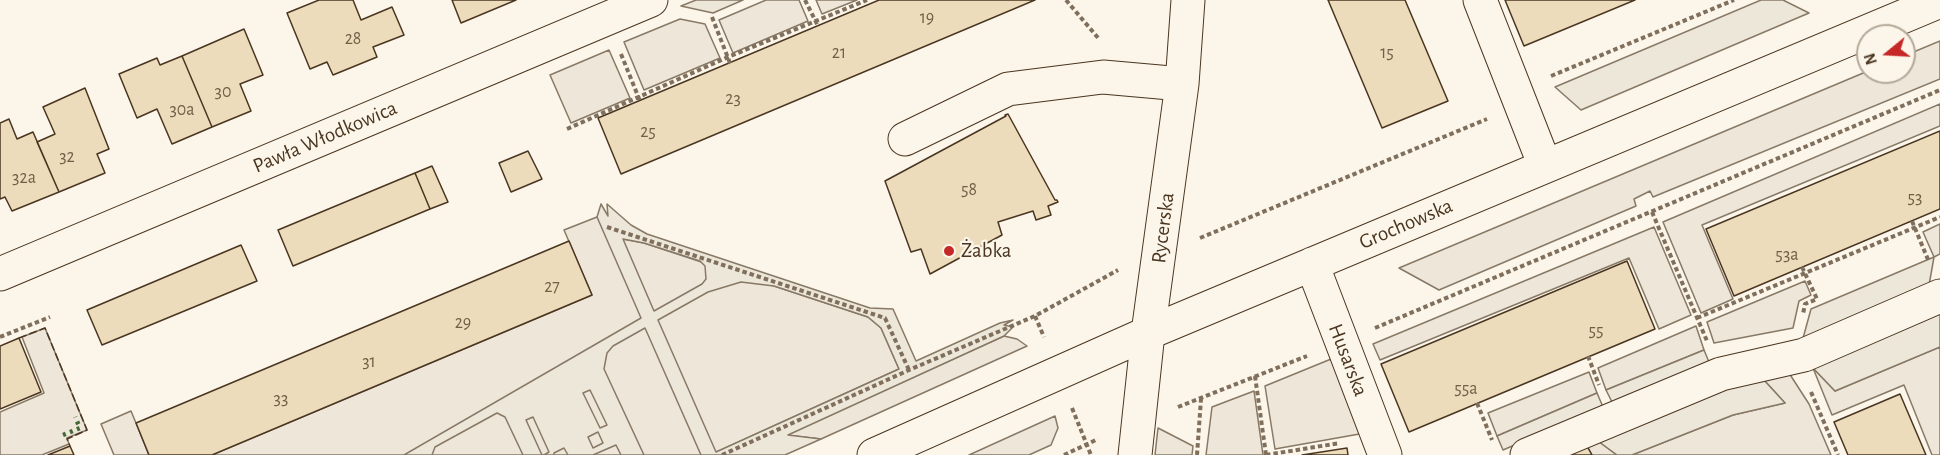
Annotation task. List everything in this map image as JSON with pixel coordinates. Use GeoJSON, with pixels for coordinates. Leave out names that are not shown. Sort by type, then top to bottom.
{"type":"FeatureCollection","features":[{"type":"Feature","properties":{"kind":"street","name":"Pawła Włodkowica"},"geometry":{"type":"LineString","coordinates":[[0,274],[651,0]]}},
{"type":"Feature","properties":{"kind":"street","name":"Rycerska"},"geometry":{"type":"LineString","coordinates":[[1135,455],[1148,333],[1182,84],[1188,0]]}},
{"type":"Feature","properties":{"kind":"street"},"geometry":{"type":"LineString","coordinates":[[1480,0],[1545,166]]}},
{"type":"Feature","properties":{"kind":"street","name":"Grochowska"},"geometry":{"type":"LineString","coordinates":[[874,455],[1148,333],[1940,1]]}},
{"type":"Feature","properties":{"kind":"street"},"geometry":{"type":"LineString","coordinates":[[905,140],[1008,89],[1103,77],[1182,84]]}},
{"type":"Feature","properties":{"kind":"street","name":"Husarska"},"geometry":{"type":"LineString","coordinates":[[1312,264],[1382,446]]}},
{"type":"Feature","properties":{"kind":"street"},"geometry":{"type":"LineString","coordinates":[[1527,455],[1721,374],[1804,354],[1936,283]]}},
{"type":"Feature","properties":{"kind":"path"},"geometry":{"type":"LineString","coordinates":[[805,0],[817,24]]}},
{"type":"Feature","properties":{"kind":"path"},"geometry":{"type":"LineString","coordinates":[[567,129],[639,99],[728,57],[817,24],[867,0]]}},
{"type":"Feature","properties":{"kind":"path"},"geometry":{"type":"LineString","coordinates":[[722,455],[1035,316],[1117,271],[1160,251],[1214,234],[1521,105],[1549,76],[1734,0]]}},
{"type":"Feature","properties":{"kind":"path"},"geometry":{"type":"LineString","coordinates":[[712,17],[730,63]]}},
{"type":"Feature","properties":{"kind":"path"},"geometry":{"type":"LineString","coordinates":[[619,49],[639,99]]}},
{"type":"Feature","properties":{"kind":"path"},"geometry":{"type":"LineString","coordinates":[[1138,420],[1201,399],[1341,342],[1940,90]]}},
{"type":"Feature","properties":{"kind":"path"},"geometry":{"type":"LineString","coordinates":[[1652,212],[1721,374]]}},
{"type":"Feature","properties":{"kind":"path"},"geometry":{"type":"LineString","coordinates":[[1697,318],[1940,217]]}},
{"type":"Feature","properties":{"kind":"path"},"geometry":{"type":"LineString","coordinates":[[1912,221],[1936,283]]}},
{"type":"Feature","properties":{"kind":"path"},"geometry":{"type":"LineString","coordinates":[[607,227],[885,318],[909,370]]}},
{"type":"Feature","properties":{"kind":"path"},"geometry":{"type":"LineString","coordinates":[[0,337],[50,317]]}},
{"type":"Feature","properties":{"kind":"path"},"geometry":{"type":"LineString","coordinates":[[1796,356],[1838,455]]}},
{"type":"Feature","properties":{"kind":"path"},"geometry":{"type":"LineString","coordinates":[[1255,376],[1266,455],[1382,446]]}},
{"type":"Feature","properties":{"kind":"path"},"geometry":{"type":"LineString","coordinates":[[1197,455],[1201,399]]}},
{"type":"Feature","properties":{"kind":"path"},"geometry":{"type":"LineString","coordinates":[[1477,403],[1494,445]]}},
{"type":"Feature","properties":{"kind":"path"},"geometry":{"type":"LineString","coordinates":[[1087,444],[1091,455]]}},
{"type":"Feature","properties":{"kind":"shaded area"},"geometry":{"type":"Polygon","coordinates":[[[696,0],[743,0],[713,13],[681,6],[696,0]]]}},
{"type":"Feature","properties":{"kind":"shaded area"},"geometry":{"type":"Polygon","coordinates":[[[766,0],[799,0],[808,21],[733,53],[719,20],[766,0]]]}},
{"type":"Feature","properties":{"kind":"shaded area"},"geometry":{"type":"Polygon","coordinates":[[[816,0],[857,0],[822,14],[816,0]]]}},
{"type":"Feature","properties":{"kind":"shaded area"},"geometry":{"type":"Polygon","coordinates":[[[1761,0],[1783,0],[1809,13],[1581,110],[1555,87],[1761,0]]]}},
{"type":"Feature","properties":{"kind":"shaded area"},"geometry":{"type":"Polygon","coordinates":[[[680,19],[705,24],[720,58],[644,90],[624,42],[680,19]]]}},
{"type":"Feature","properties":{"kind":"shaded area"},"geometry":{"type":"Polygon","coordinates":[[[1940,41],[1940,79],[1653,197],[1650,191],[1634,199],[1636,206],[1439,290],[1399,268],[1856,76],[1856,84],[1916,84],[1916,51],[1940,41]]]}},
{"type":"Feature","properties":{"kind":"shaded area"},"geometry":{"type":"Polygon","coordinates":[[[609,50],[630,98],[571,123],[550,75],[609,50]]]}},
{"type":"Feature","properties":{"kind":"shaded area"},"geometry":{"type":"Polygon","coordinates":[[[1940,104],[1940,126],[1702,225],[1733,299],[1701,313],[1663,222],[1940,104]]]}},
{"type":"Feature","properties":{"kind":"shaded area"},"geometry":{"type":"Polygon","coordinates":[[[601,204],[608,216],[607,204],[631,225],[647,234],[870,308],[893,309],[916,361],[1000,323],[1013,320],[1004,325],[1013,327],[1004,336],[788,435],[821,439],[785,455],[701,455],[645,328],[613,346],[607,353],[604,369],[644,455],[621,455],[616,445],[593,455],[568,455],[564,448],[554,455],[544,455],[549,452],[533,417],[526,420],[542,455],[523,455],[505,417],[497,413],[435,447],[432,455],[404,455],[641,318],[597,217],[601,204]],[[623,239],[654,311],[702,284],[706,279],[705,266],[700,261],[644,243],[623,239]],[[741,282],[708,292],[658,320],[716,452],[899,369],[881,328],[868,317],[774,286],[741,282]],[[590,390],[583,393],[600,428],[607,425],[590,390]],[[598,432],[588,437],[593,448],[603,443],[598,432]]]}},
{"type":"Feature","properties":{"kind":"shaded area"},"geometry":{"type":"Polygon","coordinates":[[[597,217],[623,239],[644,243],[868,317],[881,328],[899,369],[710,455],[212,455],[592,295],[564,230],[597,217]]]}},
{"type":"Feature","properties":{"kind":"shaded area"},"geometry":{"type":"Polygon","coordinates":[[[1940,224],[1940,254],[1934,257],[1923,232],[1940,224]]]}},
{"type":"Feature","properties":{"kind":"shaded area"},"geometry":{"type":"Polygon","coordinates":[[[1654,227],[1691,315],[1659,329],[1629,258],[1380,360],[1373,344],[1654,227]]]}},
{"type":"Feature","properties":{"kind":"shaded area"},"geometry":{"type":"Polygon","coordinates":[[[1934,257],[1928,291],[1802,342],[1811,309],[1934,257]]]}},
{"type":"Feature","properties":{"kind":"shaded area"},"geometry":{"type":"Polygon","coordinates":[[[1805,281],[1811,295],[1799,301],[1793,328],[1714,343],[1707,322],[1805,281]]]}},
{"type":"Feature","properties":{"kind":"shaded area"},"geometry":{"type":"Polygon","coordinates":[[[1940,314],[1940,347],[1835,391],[1813,368],[1940,314]]]}},
{"type":"Feature","properties":{"kind":"shaded area"},"geometry":{"type":"Polygon","coordinates":[[[1696,326],[1704,350],[1606,390],[1598,368],[1696,326]]]}},
{"type":"Feature","properties":{"kind":"shaded area"},"geometry":{"type":"Polygon","coordinates":[[[45,328],[87,430],[67,438],[69,444],[42,455],[0,455],[0,412],[44,393],[22,337],[45,328]]]}},
{"type":"Feature","properties":{"kind":"shaded area"},"geometry":{"type":"Polygon","coordinates":[[[1004,336],[1017,339],[1027,346],[821,439],[786,435],[1004,336]]]}},
{"type":"Feature","properties":{"kind":"shaded area"},"geometry":{"type":"Polygon","coordinates":[[[1940,347],[1940,455],[1932,455],[1904,385],[1832,415],[1813,368],[1835,391],[1940,347]]]}},
{"type":"Feature","properties":{"kind":"shaded area"},"geometry":{"type":"Polygon","coordinates":[[[1704,350],[1709,362],[1612,402],[1606,390],[1704,350]]]}},
{"type":"Feature","properties":{"kind":"shaded area"},"geometry":{"type":"Polygon","coordinates":[[[1336,357],[1365,433],[1275,449],[1265,386],[1336,357]]]}},
{"type":"Feature","properties":{"kind":"shaded area"},"geometry":{"type":"Polygon","coordinates":[[[1589,372],[1597,393],[1497,436],[1488,413],[1589,372]]]}},
{"type":"Feature","properties":{"kind":"shaded area"},"geometry":{"type":"Polygon","coordinates":[[[1789,373],[1809,404],[1831,455],[1632,455],[1733,415],[1785,403],[1763,379],[1789,373]]]}},
{"type":"Feature","properties":{"kind":"shaded area"},"geometry":{"type":"Polygon","coordinates":[[[1763,379],[1785,403],[1733,415],[1632,455],[1617,455],[1598,441],[1711,388],[1763,379]]]}},
{"type":"Feature","properties":{"kind":"shaded area"},"geometry":{"type":"Polygon","coordinates":[[[1254,391],[1263,455],[1206,455],[1212,407],[1254,391]]]}},
{"type":"Feature","properties":{"kind":"shaded area"},"geometry":{"type":"Polygon","coordinates":[[[1597,393],[1603,407],[1503,450],[1497,436],[1597,393]]]}},
{"type":"Feature","properties":{"kind":"shaded area"},"geometry":{"type":"Polygon","coordinates":[[[131,411],[149,455],[114,455],[101,424],[131,411]]]}},
{"type":"Feature","properties":{"kind":"shaded area"},"geometry":{"type":"Polygon","coordinates":[[[1055,416],[1058,428],[1051,445],[1029,455],[969,455],[1055,416]]]}},
{"type":"Feature","properties":{"kind":"shaded area"},"geometry":{"type":"Polygon","coordinates":[[[1158,428],[1193,446],[1192,455],[1155,455],[1158,428]]]}},
{"type":"Feature","properties":{"kind":"shaded area"},"geometry":{"type":"Polygon","coordinates":[[[1598,441],[1617,455],[1592,455],[1587,446],[1598,441]]]}},
{"type":"Feature","properties":{"kind":"building"},"geometry":{"type":"Polygon","coordinates":[[[319,0],[353,0],[361,20],[392,7],[404,35],[373,47],[377,57],[333,75],[327,62],[310,69],[287,13],[319,0]]]}},
{"type":"Feature","properties":{"kind":"building"},"geometry":{"type":"Polygon","coordinates":[[[452,0],[516,0],[461,23],[452,0]]]}},
{"type":"Feature","properties":{"kind":"building"},"geometry":{"type":"Polygon","coordinates":[[[879,0],[1035,0],[621,174],[598,118],[879,0]]]}},
{"type":"Feature","properties":{"kind":"building"},"geometry":{"type":"Polygon","coordinates":[[[1328,0],[1405,0],[1448,101],[1382,128],[1328,0]]]}},
{"type":"Feature","properties":{"kind":"building"},"geometry":{"type":"Polygon","coordinates":[[[1505,0],[1635,0],[1524,46],[1505,0]]]}},
{"type":"Feature","properties":{"kind":"building"},"geometry":{"type":"Polygon","coordinates":[[[244,29],[263,75],[240,84],[251,111],[212,127],[182,56],[244,29]]]}},
{"type":"Feature","properties":{"kind":"building"},"geometry":{"type":"Polygon","coordinates":[[[182,56],[212,127],[172,144],[157,109],[137,118],[119,74],[157,58],[160,65],[182,56]]]}},
{"type":"Feature","properties":{"kind":"building"},"geometry":{"type":"Polygon","coordinates":[[[85,88],[109,149],[97,154],[105,173],[59,192],[37,142],[55,134],[43,107],[85,88]]]}},
{"type":"Feature","properties":{"kind":"building"},"geometry":{"type":"Polygon","coordinates":[[[1008,114],[1058,202],[1048,206],[1051,215],[1036,220],[1033,211],[998,222],[1002,235],[930,274],[921,249],[911,252],[885,181],[1008,114]]]}},
{"type":"Feature","properties":{"kind":"building"},"geometry":{"type":"Polygon","coordinates":[[[9,119],[17,139],[33,132],[59,192],[12,211],[5,197],[0,199],[0,123],[9,119]]]}},
{"type":"Feature","properties":{"kind":"building"},"geometry":{"type":"Polygon","coordinates":[[[1940,131],[1940,209],[1734,296],[1706,229],[1940,131]]]}},
{"type":"Feature","properties":{"kind":"building"},"geometry":{"type":"Polygon","coordinates":[[[528,151],[542,179],[511,192],[499,163],[528,151]]]}},
{"type":"Feature","properties":{"kind":"building"},"geometry":{"type":"Polygon","coordinates":[[[432,166],[448,202],[430,209],[415,173],[432,166]]]}},
{"type":"Feature","properties":{"kind":"building"},"geometry":{"type":"Polygon","coordinates":[[[415,173],[430,209],[293,266],[278,230],[415,173]]]}},
{"type":"Feature","properties":{"kind":"building"},"geometry":{"type":"Polygon","coordinates":[[[569,241],[592,295],[212,455],[149,455],[136,423],[569,241]]]}},
{"type":"Feature","properties":{"kind":"building"},"geometry":{"type":"Polygon","coordinates":[[[241,245],[257,281],[102,345],[87,310],[241,245]]]}},
{"type":"Feature","properties":{"kind":"building"},"geometry":{"type":"Polygon","coordinates":[[[1627,261],[1655,329],[1409,432],[1381,364],[1627,261]]]}},
{"type":"Feature","properties":{"kind":"building"},"geometry":{"type":"Polygon","coordinates":[[[19,338],[41,392],[0,409],[0,346],[19,338]]]}},
{"type":"Feature","properties":{"kind":"building"},"geometry":{"type":"Polygon","coordinates":[[[1900,394],[1926,455],[1848,455],[1834,422],[1900,394]]]}},
{"type":"Feature","properties":{"kind":"building"},"geometry":{"type":"Polygon","coordinates":[[[70,446],[74,455],[48,455],[70,446]]]}},
{"type":"Feature","properties":{"kind":"building"},"geometry":{"type":"Polygon","coordinates":[[[1587,446],[1592,455],[1567,455],[1587,446]]]}},
{"type":"Feature","properties":{"kind":"building"},"geometry":{"type":"Polygon","coordinates":[[[1347,448],[1348,455],[1302,455],[1347,448]]]}},
{"type":"Feature","properties":{"kind":"hedge"},"geometry":{"type":"LineString","coordinates":[[63,435],[80,428],[75,417]]}},
{"type":"Feature","properties":{"kind":"fence"},"geometry":{"type":"LineString","coordinates":[[19,338],[45,328],[87,430],[67,439],[70,446]]}},
{"type":"Feature","properties":{"kind":"place","name":"Żabka"},"geometry":{"type":"Point","coordinates":[949,251]}}]}
